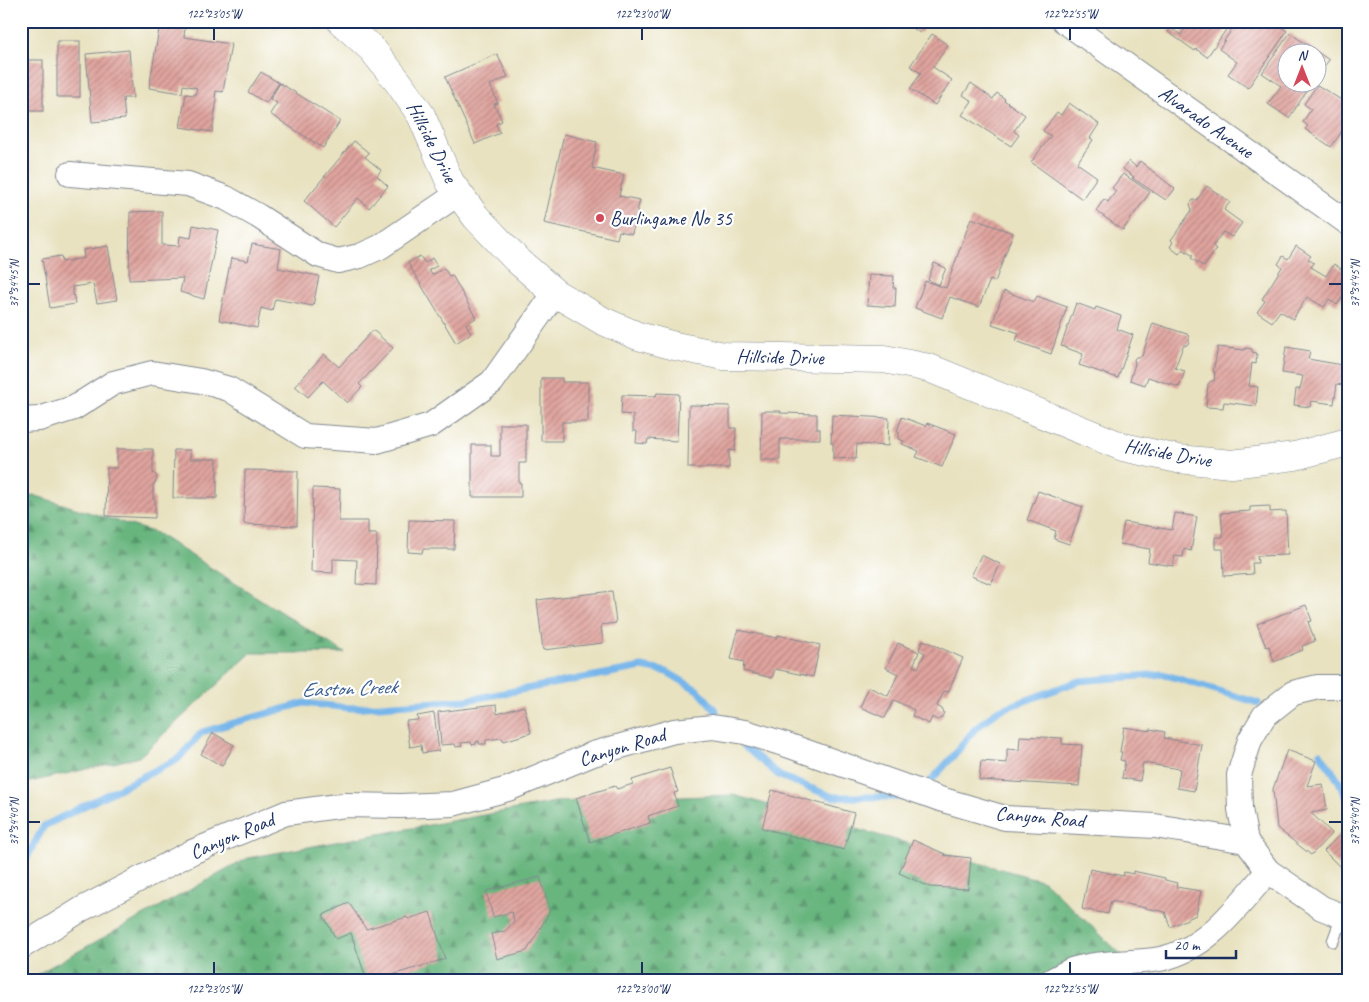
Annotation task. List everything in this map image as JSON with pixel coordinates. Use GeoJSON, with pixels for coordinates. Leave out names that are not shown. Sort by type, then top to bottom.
{"type":"FeatureCollection","features":[{"type":"Feature","properties":{"kind":"main road","name":"Hillside Drive"},"geometry":{"type":"LineString","coordinates":[[341,21],[372,49],[399,83],[421,116],[450,182],[476,217],[516,260],[555,293],[603,321],[638,336],[724,356],[884,359],[930,368],[1123,447],[1178,459],[1232,464],[1295,456],[1348,442]]}},
{"type":"Feature","properties":{"kind":"street","name":"Alvarado Avenue"},"geometry":{"type":"LineString","coordinates":[[1064,21],[1348,223]]}},
{"type":"Feature","properties":{"kind":"street"},"geometry":{"type":"LineString","coordinates":[[70,174],[188,184],[226,198],[258,216],[318,255],[338,261],[360,256],[380,247],[458,193]]}},
{"type":"Feature","properties":{"kind":"street"},"geometry":{"type":"LineString","coordinates":[[21,420],[39,419],[74,408],[113,383],[152,373],[201,381],[229,389],[305,436],[377,441],[431,425],[492,382],[555,293]]}},
{"type":"Feature","properties":{"kind":"street"},"geometry":{"type":"LineString","coordinates":[[1345,919],[1322,908],[1268,871],[1246,841],[1240,809],[1239,775],[1250,740],[1264,716],[1293,693],[1318,687],[1348,687]]}},
{"type":"Feature","properties":{"kind":"street","name":"Canyon Road"},"geometry":{"type":"LineString","coordinates":[[21,947],[82,908],[192,852],[286,813],[345,805],[400,806],[453,804],[508,788],[593,754],[674,731],[713,727],[745,732],[787,745],[940,799],[1005,818],[1155,826],[1246,841]]}},
{"type":"Feature","properties":{"kind":"street"},"geometry":{"type":"LineString","coordinates":[[1051,981],[1071,970],[1097,964],[1159,959],[1179,953],[1198,943],[1226,921],[1268,871]]}},
{"type":"Feature","properties":{"kind":"lane"},"geometry":{"type":"LineString","coordinates":[[1333,941],[1345,919]]}},
{"type":"Feature","properties":{"kind":"green space"},"geometry":{"type":"Polygon","coordinates":[[[33,495],[156,533],[345,653],[251,653],[139,757],[21,784],[21,501],[33,495]]]}},
{"type":"Feature","properties":{"kind":"green space"},"geometry":{"type":"Polygon","coordinates":[[[733,795],[1044,881],[1149,981],[31,981],[39,973],[248,858],[555,802],[733,795]]]}},
{"type":"Feature","properties":{"kind":"building"},"geometry":{"type":"Polygon","coordinates":[[[902,21],[929,21],[920,33],[902,21]]]}},
{"type":"Feature","properties":{"kind":"building"},"geometry":{"type":"Polygon","coordinates":[[[1155,21],[1170,21],[1165,28],[1155,21]]]}},
{"type":"Feature","properties":{"kind":"building"},"geometry":{"type":"Polygon","coordinates":[[[1190,21],[1232,21],[1207,57],[1168,32],[1171,28],[1181,35],[1190,21]]]}},
{"type":"Feature","properties":{"kind":"building"},"geometry":{"type":"Polygon","coordinates":[[[1237,21],[1273,21],[1287,31],[1279,42],[1276,42],[1276,47],[1248,88],[1228,74],[1237,62],[1219,49],[1237,21]]]}},
{"type":"Feature","properties":{"kind":"building"},"geometry":{"type":"Polygon","coordinates":[[[160,23],[185,27],[184,37],[231,44],[223,92],[216,91],[215,98],[217,99],[212,132],[180,127],[186,94],[195,95],[197,88],[183,85],[182,93],[149,88],[160,23]]]}},
{"type":"Feature","properties":{"kind":"building"},"geometry":{"type":"Polygon","coordinates":[[[1290,33],[1303,42],[1284,42],[1290,33]]]}},
{"type":"Feature","properties":{"kind":"building"},"geometry":{"type":"Polygon","coordinates":[[[932,34],[948,45],[933,67],[952,80],[935,105],[910,89],[921,73],[910,66],[932,34]]]}},
{"type":"Feature","properties":{"kind":"building"},"geometry":{"type":"Polygon","coordinates":[[[57,41],[80,41],[80,97],[57,97],[57,41]]]}},
{"type":"Feature","properties":{"kind":"building"},"geometry":{"type":"Polygon","coordinates":[[[129,50],[133,98],[123,98],[125,119],[92,122],[86,54],[129,50]]]}},
{"type":"Feature","properties":{"kind":"building"},"geometry":{"type":"Polygon","coordinates":[[[1276,53],[1276,83],[1262,73],[1276,53]]]}},
{"type":"Feature","properties":{"kind":"building"},"geometry":{"type":"Polygon","coordinates":[[[497,54],[508,77],[490,85],[498,103],[494,104],[502,121],[496,124],[500,133],[475,144],[445,77],[497,54]]]}},
{"type":"Feature","properties":{"kind":"building"},"geometry":{"type":"Polygon","coordinates":[[[21,60],[43,60],[43,111],[21,111],[21,60]]]}},
{"type":"Feature","properties":{"kind":"building"},"geometry":{"type":"Polygon","coordinates":[[[261,72],[279,83],[266,103],[248,92],[261,72]]]}},
{"type":"Feature","properties":{"kind":"building"},"geometry":{"type":"Polygon","coordinates":[[[280,83],[340,121],[323,148],[270,114],[277,103],[270,99],[280,83]]]}},
{"type":"Feature","properties":{"kind":"building"},"geometry":{"type":"Polygon","coordinates":[[[971,83],[993,99],[997,93],[1025,115],[1014,131],[1019,135],[1011,146],[962,115],[972,101],[963,95],[971,83]]]}},
{"type":"Feature","properties":{"kind":"building"},"geometry":{"type":"Polygon","coordinates":[[[1326,91],[1348,104],[1348,123],[1331,147],[1305,129],[1308,126],[1303,122],[1311,109],[1304,104],[1312,92],[1326,91]]]}},
{"type":"Feature","properties":{"kind":"building"},"geometry":{"type":"Polygon","coordinates":[[[1277,92],[1306,92],[1289,118],[1268,104],[1277,92]]]}},
{"type":"Feature","properties":{"kind":"building"},"geometry":{"type":"Polygon","coordinates":[[[1069,103],[1099,124],[1090,138],[1093,140],[1077,163],[1097,177],[1082,199],[1031,162],[1051,136],[1043,131],[1057,112],[1061,115],[1069,103]]]}},
{"type":"Feature","properties":{"kind":"building"},"geometry":{"type":"Polygon","coordinates":[[[564,134],[597,142],[592,168],[624,175],[619,196],[640,200],[632,234],[619,231],[617,239],[544,223],[564,134]]]}},
{"type":"Feature","properties":{"kind":"building"},"geometry":{"type":"Polygon","coordinates":[[[354,141],[369,153],[365,157],[381,170],[377,176],[388,186],[369,208],[358,198],[334,227],[304,201],[354,141]]]}},
{"type":"Feature","properties":{"kind":"building"},"geometry":{"type":"Polygon","coordinates":[[[1129,161],[1136,167],[1140,161],[1175,189],[1166,200],[1132,178],[1134,177],[1123,169],[1129,161]]]}},
{"type":"Feature","properties":{"kind":"building"},"geometry":{"type":"Polygon","coordinates":[[[1123,174],[1150,192],[1123,230],[1096,211],[1104,199],[1108,202],[1116,191],[1112,188],[1123,174]]]}},
{"type":"Feature","properties":{"kind":"building"},"geometry":{"type":"Polygon","coordinates":[[[1207,186],[1230,202],[1224,210],[1242,223],[1232,237],[1223,232],[1213,246],[1216,249],[1204,267],[1191,258],[1193,256],[1183,249],[1179,254],[1170,247],[1173,242],[1171,240],[1192,210],[1190,204],[1193,200],[1197,200],[1207,186]]]}},
{"type":"Feature","properties":{"kind":"building"},"geometry":{"type":"Polygon","coordinates":[[[162,211],[162,245],[179,246],[180,236],[191,238],[193,225],[218,230],[204,299],[180,292],[183,278],[129,280],[130,212],[162,211]]]}},
{"type":"Feature","properties":{"kind":"building"},"geometry":{"type":"Polygon","coordinates":[[[971,218],[1013,233],[995,282],[990,280],[979,307],[950,297],[942,318],[915,308],[925,281],[946,288],[971,218]]]}},
{"type":"Feature","properties":{"kind":"building"},"geometry":{"type":"Polygon","coordinates":[[[252,244],[281,249],[278,268],[319,276],[313,306],[275,299],[272,311],[261,308],[257,328],[219,320],[231,258],[248,261],[252,244]]]}},
{"type":"Feature","properties":{"kind":"building"},"geometry":{"type":"Polygon","coordinates":[[[108,246],[117,300],[97,303],[93,284],[72,287],[75,304],[50,308],[42,259],[61,256],[62,262],[84,258],[83,250],[108,246]]]}},
{"type":"Feature","properties":{"kind":"building"},"geometry":{"type":"Polygon","coordinates":[[[1296,246],[1311,256],[1308,259],[1314,263],[1311,267],[1326,276],[1334,264],[1348,274],[1348,289],[1337,305],[1329,299],[1324,307],[1307,297],[1293,319],[1280,311],[1272,322],[1257,312],[1265,301],[1262,299],[1282,267],[1278,264],[1283,256],[1288,259],[1296,246]]]}},
{"type":"Feature","properties":{"kind":"building"},"geometry":{"type":"Polygon","coordinates":[[[420,256],[425,263],[432,258],[437,266],[429,270],[432,275],[444,268],[449,276],[452,275],[476,318],[466,324],[471,333],[456,343],[408,263],[420,256]]]}},
{"type":"Feature","properties":{"kind":"building"},"geometry":{"type":"Polygon","coordinates":[[[934,263],[946,268],[939,285],[928,280],[934,263]]]}},
{"type":"Feature","properties":{"kind":"building"},"geometry":{"type":"Polygon","coordinates":[[[869,275],[894,276],[893,288],[896,288],[895,307],[867,305],[869,275]]]}},
{"type":"Feature","properties":{"kind":"building"},"geometry":{"type":"Polygon","coordinates":[[[1004,291],[1034,302],[1037,296],[1067,307],[1051,354],[1016,341],[1019,333],[992,324],[1004,291]]]}},
{"type":"Feature","properties":{"kind":"building"},"geometry":{"type":"Polygon","coordinates":[[[1076,303],[1095,310],[1096,307],[1121,316],[1117,329],[1133,335],[1118,378],[1079,365],[1083,354],[1061,346],[1076,303]]]}},
{"type":"Feature","properties":{"kind":"building"},"geometry":{"type":"Polygon","coordinates":[[[1153,323],[1187,334],[1189,337],[1189,342],[1183,346],[1175,368],[1185,371],[1179,387],[1148,377],[1145,385],[1130,380],[1135,364],[1134,359],[1142,356],[1153,323]]]}},
{"type":"Feature","properties":{"kind":"building"},"geometry":{"type":"Polygon","coordinates":[[[373,330],[393,348],[359,384],[362,387],[347,403],[323,381],[308,397],[295,386],[324,354],[339,367],[373,330]]]}},
{"type":"Feature","properties":{"kind":"building"},"geometry":{"type":"Polygon","coordinates":[[[1218,347],[1252,349],[1252,352],[1257,353],[1256,364],[1252,363],[1249,386],[1258,387],[1256,406],[1224,402],[1223,408],[1206,407],[1208,384],[1214,381],[1215,372],[1213,372],[1218,347]]]}},
{"type":"Feature","properties":{"kind":"building"},"geometry":{"type":"Polygon","coordinates":[[[1286,347],[1310,351],[1308,359],[1348,366],[1348,386],[1337,384],[1334,404],[1311,401],[1310,407],[1294,405],[1296,389],[1300,389],[1303,376],[1282,373],[1286,347]]]}},
{"type":"Feature","properties":{"kind":"building"},"geometry":{"type":"Polygon","coordinates":[[[541,378],[562,378],[562,382],[588,382],[588,422],[562,422],[562,441],[541,441],[541,378]]]}},
{"type":"Feature","properties":{"kind":"building"},"geometry":{"type":"Polygon","coordinates":[[[657,393],[679,394],[677,441],[648,439],[647,444],[636,443],[637,431],[633,431],[633,415],[621,414],[622,395],[656,396],[657,393]]]}},
{"type":"Feature","properties":{"kind":"building"},"geometry":{"type":"Polygon","coordinates":[[[689,405],[730,406],[730,428],[736,428],[735,451],[729,450],[729,468],[688,468],[689,405]]]}},
{"type":"Feature","properties":{"kind":"building"},"geometry":{"type":"Polygon","coordinates":[[[762,411],[817,414],[817,429],[820,429],[820,439],[780,439],[780,460],[761,460],[762,411]]]}},
{"type":"Feature","properties":{"kind":"building"},"geometry":{"type":"Polygon","coordinates":[[[832,415],[889,418],[888,446],[857,444],[856,459],[833,458],[833,443],[831,443],[832,415]]]}},
{"type":"Feature","properties":{"kind":"building"},"geometry":{"type":"Polygon","coordinates":[[[902,417],[926,426],[927,423],[956,434],[942,467],[916,457],[919,451],[902,444],[904,441],[899,439],[899,432],[897,431],[902,417]]]}},
{"type":"Feature","properties":{"kind":"building"},"geometry":{"type":"Polygon","coordinates":[[[500,424],[526,424],[526,463],[519,463],[521,497],[472,497],[472,445],[491,445],[491,456],[500,456],[500,424]]]}},
{"type":"Feature","properties":{"kind":"building"},"geometry":{"type":"Polygon","coordinates":[[[117,449],[153,449],[153,473],[157,479],[153,486],[155,518],[106,516],[107,468],[117,468],[117,449]]]}},
{"type":"Feature","properties":{"kind":"building"},"geometry":{"type":"Polygon","coordinates":[[[174,450],[190,450],[190,459],[217,459],[217,498],[173,498],[174,450]]]}},
{"type":"Feature","properties":{"kind":"building"},"geometry":{"type":"Polygon","coordinates":[[[245,470],[298,471],[297,526],[244,524],[245,470]]]}},
{"type":"Feature","properties":{"kind":"building"},"geometry":{"type":"Polygon","coordinates":[[[313,488],[340,489],[339,521],[368,521],[368,534],[377,534],[376,585],[356,584],[357,560],[333,559],[333,573],[311,572],[313,488]]]}},
{"type":"Feature","properties":{"kind":"building"},"geometry":{"type":"Polygon","coordinates":[[[1038,491],[1083,507],[1069,544],[1054,539],[1056,531],[1027,520],[1038,491]]]}},
{"type":"Feature","properties":{"kind":"building"},"geometry":{"type":"Polygon","coordinates":[[[1270,506],[1270,512],[1286,511],[1288,555],[1257,556],[1258,563],[1252,563],[1253,574],[1224,576],[1223,549],[1215,549],[1215,537],[1223,537],[1221,513],[1250,511],[1250,507],[1270,506]]]}},
{"type":"Feature","properties":{"kind":"building"},"geometry":{"type":"Polygon","coordinates":[[[1175,513],[1197,517],[1191,551],[1184,549],[1183,557],[1175,556],[1173,566],[1148,562],[1150,549],[1120,544],[1124,522],[1172,530],[1175,513]]]}},
{"type":"Feature","properties":{"kind":"building"},"geometry":{"type":"Polygon","coordinates":[[[409,520],[455,521],[454,549],[423,549],[422,553],[408,552],[409,520]]]}},
{"type":"Feature","properties":{"kind":"building"},"geometry":{"type":"Polygon","coordinates":[[[981,555],[1000,564],[991,584],[971,576],[981,555]]]}},
{"type":"Feature","properties":{"kind":"building"},"geometry":{"type":"Polygon","coordinates":[[[612,591],[616,623],[601,625],[603,643],[543,650],[537,600],[612,591]]]}},
{"type":"Feature","properties":{"kind":"building"},"geometry":{"type":"Polygon","coordinates":[[[1306,605],[1312,621],[1308,622],[1315,641],[1302,646],[1303,650],[1274,662],[1269,646],[1266,647],[1257,624],[1306,605]]]}},
{"type":"Feature","properties":{"kind":"building"},"geometry":{"type":"Polygon","coordinates":[[[738,630],[777,638],[778,635],[820,645],[813,677],[775,669],[772,678],[743,671],[744,662],[731,659],[738,630]]]}},
{"type":"Feature","properties":{"kind":"building"},"geometry":{"type":"Polygon","coordinates":[[[923,640],[963,658],[948,692],[944,691],[937,706],[944,713],[941,718],[937,720],[932,717],[929,724],[912,716],[914,710],[894,700],[885,718],[860,707],[869,687],[888,696],[898,674],[886,668],[898,643],[919,652],[913,666],[918,668],[925,653],[919,650],[923,640]]]}},
{"type":"Feature","properties":{"kind":"building"},"geometry":{"type":"Polygon","coordinates":[[[496,705],[497,714],[524,706],[531,733],[504,741],[502,738],[486,740],[486,744],[479,744],[479,741],[472,745],[471,742],[461,743],[462,746],[456,747],[455,744],[441,745],[438,712],[496,705]]]}},
{"type":"Feature","properties":{"kind":"building"},"geometry":{"type":"Polygon","coordinates":[[[434,713],[439,751],[422,753],[421,745],[410,747],[406,721],[418,720],[417,716],[434,713]]]}},
{"type":"Feature","properties":{"kind":"building"},"geometry":{"type":"Polygon","coordinates":[[[1124,727],[1165,732],[1164,738],[1202,745],[1194,791],[1177,788],[1180,769],[1143,763],[1140,781],[1122,778],[1125,761],[1120,760],[1122,752],[1120,752],[1124,727]]]}},
{"type":"Feature","properties":{"kind":"building"},"geometry":{"type":"Polygon","coordinates":[[[213,733],[234,745],[222,766],[201,754],[213,733]]]}},
{"type":"Feature","properties":{"kind":"building"},"geometry":{"type":"Polygon","coordinates":[[[1020,736],[1062,738],[1062,744],[1082,745],[1079,786],[979,780],[981,761],[1007,763],[1007,749],[1019,750],[1020,736]]]}},
{"type":"Feature","properties":{"kind":"building"},"geometry":{"type":"Polygon","coordinates":[[[1287,750],[1316,761],[1307,786],[1323,784],[1327,810],[1311,813],[1332,833],[1311,855],[1277,828],[1273,789],[1287,750]]]}},
{"type":"Feature","properties":{"kind":"building"},"geometry":{"type":"Polygon","coordinates":[[[670,768],[678,792],[674,793],[678,806],[648,816],[650,823],[590,842],[576,798],[615,786],[617,789],[633,784],[632,780],[670,768]]]}},
{"type":"Feature","properties":{"kind":"building"},"geometry":{"type":"Polygon","coordinates":[[[772,790],[854,813],[844,850],[762,828],[772,790]]]}},
{"type":"Feature","properties":{"kind":"building"},"geometry":{"type":"Polygon","coordinates":[[[1340,834],[1348,841],[1348,875],[1324,851],[1340,834]]]}},
{"type":"Feature","properties":{"kind":"building"},"geometry":{"type":"Polygon","coordinates":[[[913,840],[944,855],[971,858],[968,889],[930,887],[899,873],[913,840]]]}},
{"type":"Feature","properties":{"kind":"building"},"geometry":{"type":"Polygon","coordinates":[[[1090,869],[1123,876],[1124,872],[1133,874],[1133,871],[1165,878],[1165,880],[1177,883],[1176,887],[1201,891],[1196,915],[1170,927],[1165,912],[1111,901],[1108,914],[1082,909],[1090,869]]]}},
{"type":"Feature","properties":{"kind":"building"},"geometry":{"type":"Polygon","coordinates":[[[540,877],[550,911],[527,951],[497,959],[491,934],[505,931],[514,921],[512,912],[493,917],[486,891],[540,877]]]}},
{"type":"Feature","properties":{"kind":"building"},"geometry":{"type":"Polygon","coordinates":[[[349,903],[366,929],[430,912],[445,959],[367,981],[351,933],[336,939],[323,915],[349,903]]]}},
{"type":"Feature","properties":{"kind":"waterway","name":"Easton Creek"},"geometry":{"type":"LineString","coordinates":[[21,868],[44,826],[178,759],[202,732],[304,703],[350,708],[467,700],[642,667],[667,672],[699,691],[716,711]]}},
{"type":"Feature","properties":{"kind":"waterway","name":"Easton Creek"},"geometry":{"type":"LineString","coordinates":[[927,785],[974,730],[997,711],[1079,681],[1163,674],[1258,703]]}},
{"type":"Feature","properties":{"kind":"waterway","name":"Easton Creek"},"geometry":{"type":"LineString","coordinates":[[744,746],[780,776],[833,797],[903,797]]}},
{"type":"Feature","properties":{"kind":"waterway","name":"Easton Creek"},"geometry":{"type":"LineString","coordinates":[[1320,753],[1338,780],[1348,800]]}},
{"type":"Feature","properties":{"kind":"place","name":"Burlingame No 35"},"geometry":{"type":"Point","coordinates":[600,218]}}]}
